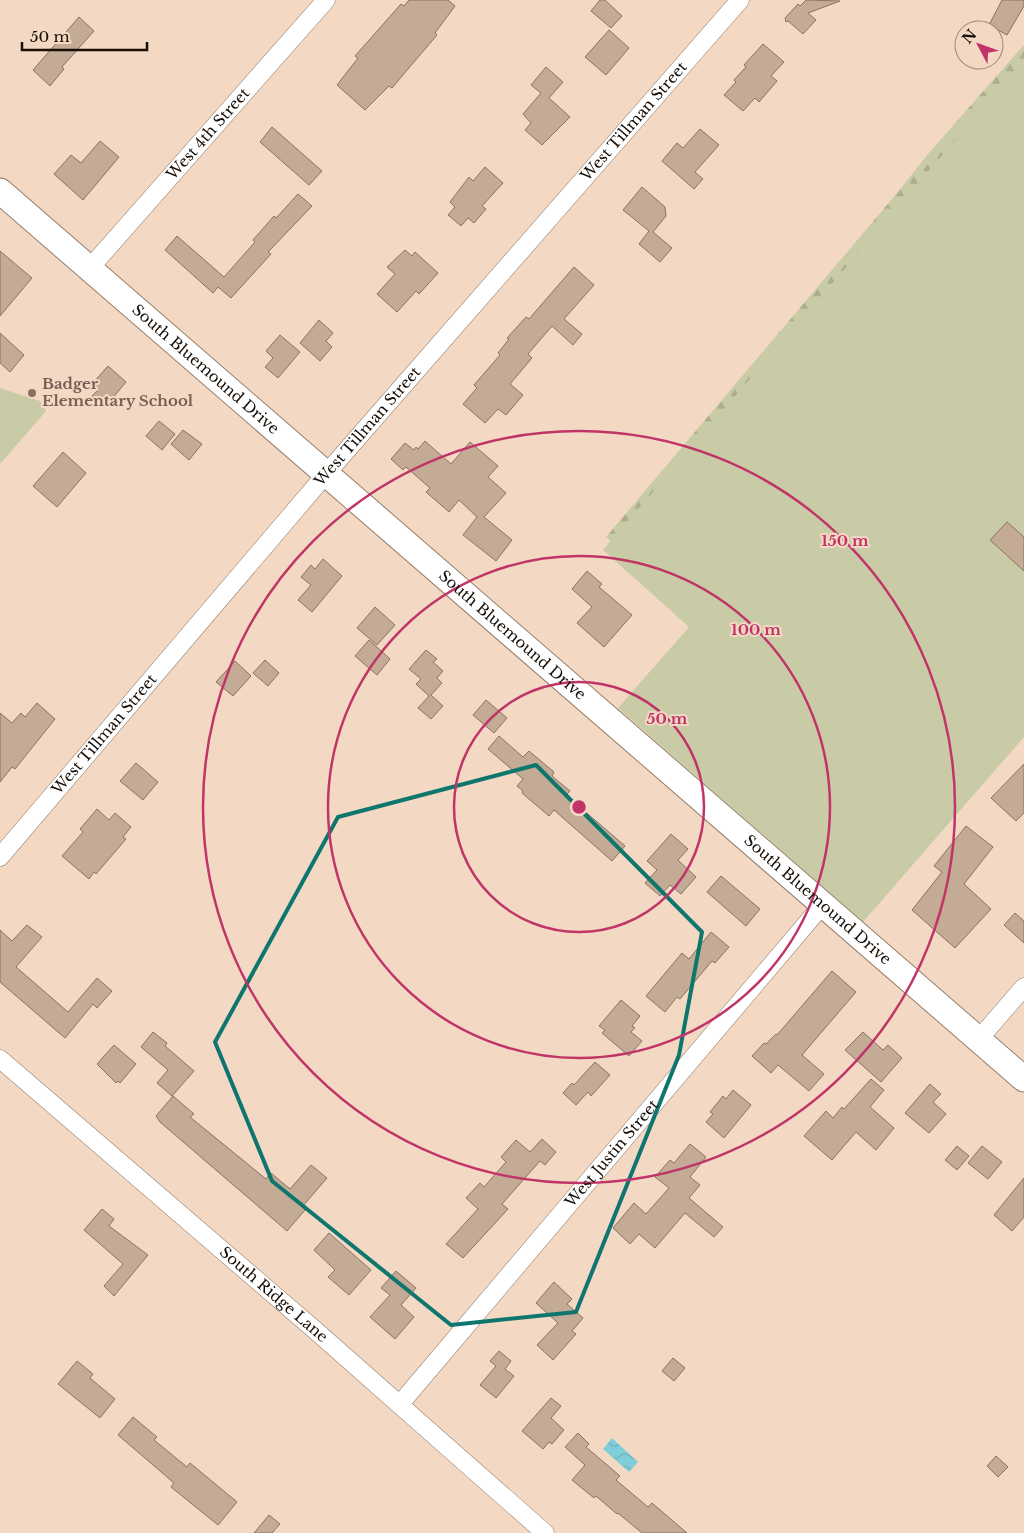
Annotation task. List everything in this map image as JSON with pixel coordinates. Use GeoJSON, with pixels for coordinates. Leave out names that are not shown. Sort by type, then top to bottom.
{"type":"FeatureCollection","features":[{"type":"Feature","properties":{"kind":"main road","name":"South Bluemound Drive"},"geometry":{"type":"LineString","coordinates":[[0,191],[1024,1079]]}},
{"type":"Feature","properties":{"kind":"street","name":"West 4th Street"},"geometry":{"type":"LineString","coordinates":[[89,269],[326,0]]}},
{"type":"Feature","properties":{"kind":"street","name":"West Tillman Street"},"geometry":{"type":"LineString","coordinates":[[0,857],[326,474],[740,0]]}},
{"type":"Feature","properties":{"kind":"street","name":"West Justin Street"},"geometry":{"type":"LineString","coordinates":[[400,1404],[823,904]]}},
{"type":"Feature","properties":{"kind":"street"},"geometry":{"type":"LineString","coordinates":[[978,1040],[1024,987]]}},
{"type":"Feature","properties":{"kind":"street","name":"South Ridge Lane"},"geometry":{"type":"LineString","coordinates":[[0,1060],[400,1404],[545,1533]]}},
{"type":"Feature","properties":{"kind":"highlighted area"},"geometry":{"type":"Polygon","coordinates":[[[536,765],[702,932],[679,1055],[576,1312],[451,1325],[272,1181],[215,1042],[338,817],[536,765]]]}},
{"type":"Feature","properties":{"kind":"green space"},"geometry":{"type":"Polygon","coordinates":[[[1024,45],[1024,401],[616,546],[606,537],[928,154],[1004,70],[1024,45]]]}},
{"type":"Feature","properties":{"kind":"green space"},"geometry":{"type":"Polygon","coordinates":[[[1024,60],[1024,737],[863,922],[618,708],[689,627],[603,550],[1024,60]]]}},
{"type":"Feature","properties":{"kind":"green space"},"geometry":{"type":"Polygon","coordinates":[[[0,388],[40,401],[46,411],[0,464],[0,388]]]}},
{"type":"Feature","properties":{"kind":"water"},"geometry":{"type":"Polygon","coordinates":[[[612,1438],[638,1462],[629,1472],[603,1449],[612,1438]]]}},
{"type":"Feature","properties":{"kind":"building"},"geometry":{"type":"Polygon","coordinates":[[[409,0],[448,0],[455,6],[435,33],[437,35],[392,88],[389,86],[365,110],[337,85],[358,58],[355,56],[401,4],[404,6],[409,0]]]}},
{"type":"Feature","properties":{"kind":"building"},"geometry":{"type":"Polygon","coordinates":[[[600,0],[605,0],[622,16],[611,28],[591,11],[600,0]]]}},
{"type":"Feature","properties":{"kind":"building"},"geometry":{"type":"Polygon","coordinates":[[[806,0],[840,1],[808,13],[816,20],[803,34],[788,21],[786,22],[785,18],[798,4],[800,6],[806,0]]]}},
{"type":"Feature","properties":{"kind":"building"},"geometry":{"type":"Polygon","coordinates":[[[1002,0],[1024,0],[1024,6],[1007,35],[1004,33],[1004,20],[992,20],[1002,0]]]}},
{"type":"Feature","properties":{"kind":"building"},"geometry":{"type":"Polygon","coordinates":[[[79,17],[94,31],[62,67],[64,69],[50,86],[33,70],[79,17]]]}},
{"type":"Feature","properties":{"kind":"building"},"geometry":{"type":"Polygon","coordinates":[[[609,30],[629,48],[606,75],[585,57],[609,30]]]}},
{"type":"Feature","properties":{"kind":"building"},"geometry":{"type":"Polygon","coordinates":[[[763,44],[784,62],[771,76],[777,81],[759,102],[755,98],[743,111],[724,95],[746,67],[744,65],[763,44]]]}},
{"type":"Feature","properties":{"kind":"building"},"geometry":{"type":"Polygon","coordinates":[[[546,67],[563,82],[549,98],[570,117],[542,145],[525,130],[531,123],[523,114],[541,93],[531,85],[546,67]]]}},
{"type":"Feature","properties":{"kind":"building"},"geometry":{"type":"Polygon","coordinates":[[[272,127],[322,171],[309,185],[260,142],[272,127]]]}},
{"type":"Feature","properties":{"kind":"building"},"geometry":{"type":"Polygon","coordinates":[[[700,129],[719,145],[695,172],[703,179],[694,189],[662,161],[677,143],[683,148],[700,129]]]}},
{"type":"Feature","properties":{"kind":"building"},"geometry":{"type":"Polygon","coordinates":[[[100,141],[119,157],[83,200],[54,174],[71,155],[81,163],[100,141]]]}},
{"type":"Feature","properties":{"kind":"building"},"geometry":{"type":"Polygon","coordinates":[[[485,167],[503,183],[482,206],[486,209],[474,223],[468,218],[461,226],[448,215],[455,207],[450,202],[469,177],[473,181],[485,167]]]}},
{"type":"Feature","properties":{"kind":"building"},"geometry":{"type":"Polygon","coordinates":[[[642,187],[665,207],[666,216],[653,232],[672,248],[660,262],[639,244],[649,231],[623,210],[642,187]]]}},
{"type":"Feature","properties":{"kind":"building"},"geometry":{"type":"Polygon","coordinates":[[[298,194],[312,206],[268,252],[271,254],[231,298],[218,287],[213,293],[165,250],[177,236],[224,277],[255,242],[253,240],[274,216],[276,218],[298,194]]]}},
{"type":"Feature","properties":{"kind":"building"},"geometry":{"type":"Polygon","coordinates":[[[405,250],[412,256],[415,252],[438,273],[419,294],[416,291],[397,312],[377,294],[395,274],[387,267],[405,250]]]}},
{"type":"Feature","properties":{"kind":"building"},"geometry":{"type":"Polygon","coordinates":[[[0,251],[32,278],[0,316],[0,251]]]}},
{"type":"Feature","properties":{"kind":"building"},"geometry":{"type":"Polygon","coordinates":[[[574,267],[594,285],[564,319],[582,334],[573,345],[552,326],[528,354],[532,358],[510,384],[523,395],[506,415],[498,409],[485,423],[463,404],[477,388],[474,385],[500,355],[498,353],[509,339],[507,338],[526,317],[529,319],[574,267]]]}},
{"type":"Feature","properties":{"kind":"building"},"geometry":{"type":"Polygon","coordinates":[[[319,320],[333,333],[326,341],[332,347],[320,361],[300,343],[319,320]]]}},
{"type":"Feature","properties":{"kind":"building"},"geometry":{"type":"Polygon","coordinates":[[[0,333],[24,355],[10,372],[0,363],[0,333]]]}},
{"type":"Feature","properties":{"kind":"building"},"geometry":{"type":"Polygon","coordinates":[[[280,335],[300,352],[278,378],[265,367],[273,358],[266,351],[280,335]]]}},
{"type":"Feature","properties":{"kind":"building"},"geometry":{"type":"Polygon","coordinates":[[[108,366],[126,382],[111,400],[109,398],[103,406],[92,396],[98,390],[92,384],[108,366]]]}},
{"type":"Feature","properties":{"kind":"building"},"geometry":{"type":"Polygon","coordinates":[[[159,421],[175,434],[162,450],[146,436],[159,421]]]}},
{"type":"Feature","properties":{"kind":"building"},"geometry":{"type":"Polygon","coordinates":[[[183,430],[202,444],[189,460],[171,444],[183,430]]]}},
{"type":"Feature","properties":{"kind":"building"},"geometry":{"type":"Polygon","coordinates":[[[425,441],[451,464],[470,442],[498,466],[488,477],[506,493],[484,517],[512,540],[496,561],[463,535],[477,517],[459,500],[449,512],[426,492],[430,488],[406,467],[403,470],[391,459],[405,443],[414,450],[416,447],[418,449],[425,441]]]}},
{"type":"Feature","properties":{"kind":"building"},"geometry":{"type":"Polygon","coordinates":[[[63,452],[86,473],[57,507],[33,486],[63,452]]]}},
{"type":"Feature","properties":{"kind":"building"},"geometry":{"type":"Polygon","coordinates":[[[1007,522],[1024,537],[1024,571],[990,540],[1007,522]]]}},
{"type":"Feature","properties":{"kind":"building"},"geometry":{"type":"Polygon","coordinates":[[[323,559],[342,576],[312,612],[298,600],[311,585],[301,577],[311,565],[315,569],[323,559]]]}},
{"type":"Feature","properties":{"kind":"building"},"geometry":{"type":"Polygon","coordinates":[[[587,571],[602,584],[599,587],[632,615],[604,647],[577,623],[592,607],[572,589],[587,571]]]}},
{"type":"Feature","properties":{"kind":"building"},"geometry":{"type":"Polygon","coordinates":[[[375,607],[395,625],[377,645],[357,628],[375,607]]]}},
{"type":"Feature","properties":{"kind":"building"},"geometry":{"type":"Polygon","coordinates":[[[369,640],[390,659],[377,675],[355,656],[369,640]]]}},
{"type":"Feature","properties":{"kind":"building"},"geometry":{"type":"Polygon","coordinates":[[[426,650],[437,659],[433,662],[443,671],[437,678],[442,683],[431,695],[443,706],[431,719],[418,708],[429,696],[416,684],[421,679],[409,669],[426,650]]]}},
{"type":"Feature","properties":{"kind":"building"},"geometry":{"type":"Polygon","coordinates":[[[265,660],[279,673],[268,686],[253,673],[265,660]]]}},
{"type":"Feature","properties":{"kind":"building"},"geometry":{"type":"Polygon","coordinates":[[[235,661],[251,676],[233,696],[216,682],[235,661]]]}},
{"type":"Feature","properties":{"kind":"building"},"geometry":{"type":"Polygon","coordinates":[[[486,700],[507,718],[494,733],[473,715],[486,700]]]}},
{"type":"Feature","properties":{"kind":"building"},"geometry":{"type":"Polygon","coordinates":[[[37,703],[55,719],[15,769],[12,767],[0,782],[0,713],[12,723],[21,713],[25,717],[37,703]]]}},
{"type":"Feature","properties":{"kind":"building"},"geometry":{"type":"Polygon","coordinates":[[[499,736],[523,757],[529,751],[554,772],[552,776],[570,791],[566,795],[625,846],[612,861],[554,810],[549,816],[522,793],[523,791],[517,786],[523,779],[488,749],[499,736]]]}},
{"type":"Feature","properties":{"kind":"building"},"geometry":{"type":"Polygon","coordinates":[[[136,763],[158,782],[143,800],[120,781],[136,763]]]}},
{"type":"Feature","properties":{"kind":"building"},"geometry":{"type":"Polygon","coordinates":[[[1024,764],[1024,813],[1016,821],[991,798],[1024,764]]]}},
{"type":"Feature","properties":{"kind":"building"},"geometry":{"type":"Polygon","coordinates":[[[97,809],[109,820],[115,813],[131,827],[123,837],[126,839],[96,874],[94,872],[89,879],[62,856],[83,832],[80,829],[97,809]]]}},
{"type":"Feature","properties":{"kind":"building"},"geometry":{"type":"Polygon","coordinates":[[[966,826],[993,847],[964,884],[991,909],[955,948],[912,910],[942,872],[934,866],[966,826]]]}},
{"type":"Feature","properties":{"kind":"building"},"geometry":{"type":"Polygon","coordinates":[[[671,834],[688,849],[678,860],[696,877],[681,894],[670,885],[660,896],[645,883],[657,870],[647,861],[671,834]]]}},
{"type":"Feature","properties":{"kind":"building"},"geometry":{"type":"Polygon","coordinates":[[[721,876],[760,909],[746,926],[707,892],[721,876]]]}},
{"type":"Feature","properties":{"kind":"building"},"geometry":{"type":"Polygon","coordinates":[[[1015,913],[1024,921],[1024,943],[1004,925],[1015,913]]]}},
{"type":"Feature","properties":{"kind":"building"},"geometry":{"type":"Polygon","coordinates":[[[27,925],[42,937],[16,967],[68,1012],[97,978],[112,991],[97,1008],[93,1004],[65,1038],[0,982],[0,930],[12,941],[27,925]]]}},
{"type":"Feature","properties":{"kind":"building"},"geometry":{"type":"Polygon","coordinates":[[[711,932],[729,947],[715,963],[712,961],[680,999],[677,997],[665,1012],[646,996],[682,953],[689,959],[711,932]]]}},
{"type":"Feature","properties":{"kind":"building"},"geometry":{"type":"Polygon","coordinates":[[[832,971],[856,992],[802,1055],[824,1074],[809,1091],[778,1065],[771,1073],[752,1056],[764,1043],[766,1044],[777,1035],[832,971]]]}},
{"type":"Feature","properties":{"kind":"building"},"geometry":{"type":"Polygon","coordinates":[[[621,1000],[640,1016],[632,1026],[635,1028],[631,1032],[642,1041],[629,1056],[602,1033],[605,1030],[599,1026],[621,1000]]]}},
{"type":"Feature","properties":{"kind":"building"},"geometry":{"type":"Polygon","coordinates":[[[153,1032],[167,1043],[165,1046],[194,1071],[172,1096],[157,1083],[168,1070],[141,1047],[153,1032]]]}},
{"type":"Feature","properties":{"kind":"building"},"geometry":{"type":"Polygon","coordinates":[[[863,1032],[883,1050],[888,1045],[902,1058],[881,1082],[845,1050],[863,1032]]]}},
{"type":"Feature","properties":{"kind":"building"},"geometry":{"type":"Polygon","coordinates":[[[114,1045],[136,1064],[120,1083],[118,1081],[116,1083],[97,1064],[114,1045]]]}},
{"type":"Feature","properties":{"kind":"building"},"geometry":{"type":"Polygon","coordinates":[[[595,1062],[610,1075],[591,1096],[588,1092],[576,1105],[563,1093],[572,1083],[574,1085],[595,1062]]]}},
{"type":"Feature","properties":{"kind":"building"},"geometry":{"type":"Polygon","coordinates":[[[871,1079],[884,1090],[870,1107],[894,1128],[876,1150],[856,1132],[832,1160],[804,1136],[826,1111],[833,1118],[842,1107],[844,1109],[871,1079]]]}},
{"type":"Feature","properties":{"kind":"building"},"geometry":{"type":"Polygon","coordinates":[[[930,1084],[941,1094],[933,1102],[946,1114],[929,1133],[905,1113],[930,1084]]]}},
{"type":"Feature","properties":{"kind":"building"},"geometry":{"type":"Polygon","coordinates":[[[733,1090],[751,1105],[724,1138],[706,1122],[713,1114],[710,1112],[723,1096],[726,1099],[733,1090]]]}},
{"type":"Feature","properties":{"kind":"building"},"geometry":{"type":"Polygon","coordinates":[[[173,1096],[194,1114],[190,1117],[266,1179],[271,1173],[290,1189],[311,1165],[327,1178],[302,1207],[305,1210],[287,1231],[160,1122],[156,1116],[173,1096]]]}},
{"type":"Feature","properties":{"kind":"building"},"geometry":{"type":"Polygon","coordinates":[[[542,1139],[556,1152],[545,1165],[540,1161],[502,1204],[508,1209],[463,1258],[446,1244],[478,1209],[466,1198],[480,1183],[484,1187],[506,1162],[501,1157],[516,1140],[530,1152],[542,1139]]]}},
{"type":"Feature","properties":{"kind":"building"},"geometry":{"type":"Polygon","coordinates":[[[690,1144],[706,1157],[690,1177],[700,1185],[689,1198],[723,1227],[714,1237],[685,1213],[655,1248],[639,1234],[630,1244],[613,1228],[634,1203],[646,1214],[669,1188],[655,1177],[670,1160],[674,1163],[690,1144]]]}},
{"type":"Feature","properties":{"kind":"building"},"geometry":{"type":"Polygon","coordinates":[[[957,1146],[969,1156],[957,1170],[945,1160],[957,1146]]]}},
{"type":"Feature","properties":{"kind":"building"},"geometry":{"type":"Polygon","coordinates":[[[982,1146],[1002,1162],[988,1179],[968,1163],[982,1146]]]}},
{"type":"Feature","properties":{"kind":"building"},"geometry":{"type":"Polygon","coordinates":[[[1024,1178],[1024,1217],[1012,1231],[994,1215],[1024,1178]]]}},
{"type":"Feature","properties":{"kind":"building"},"geometry":{"type":"Polygon","coordinates":[[[102,1209],[114,1219],[109,1226],[148,1255],[114,1296],[104,1286],[123,1264],[84,1230],[102,1209]]]}},
{"type":"Feature","properties":{"kind":"building"},"geometry":{"type":"Polygon","coordinates":[[[329,1233],[371,1270],[349,1295],[328,1277],[335,1270],[314,1250],[329,1233]]]}},
{"type":"Feature","properties":{"kind":"building"},"geometry":{"type":"Polygon","coordinates":[[[396,1271],[416,1288],[401,1305],[414,1317],[395,1339],[370,1317],[390,1295],[381,1288],[396,1271]]]}},
{"type":"Feature","properties":{"kind":"building"},"geometry":{"type":"Polygon","coordinates":[[[554,1282],[572,1299],[567,1304],[583,1318],[572,1331],[576,1334],[553,1360],[537,1345],[558,1323],[536,1303],[554,1282]]]}},
{"type":"Feature","properties":{"kind":"building"},"geometry":{"type":"Polygon","coordinates":[[[499,1351],[511,1361],[505,1369],[514,1376],[496,1398],[480,1385],[496,1366],[490,1361],[499,1351]]]}},
{"type":"Feature","properties":{"kind":"building"},"geometry":{"type":"Polygon","coordinates":[[[673,1358],[685,1368],[674,1381],[662,1371],[673,1358]]]}},
{"type":"Feature","properties":{"kind":"building"},"geometry":{"type":"Polygon","coordinates":[[[77,1361],[93,1374],[90,1378],[115,1399],[100,1418],[58,1384],[77,1361]]]}},
{"type":"Feature","properties":{"kind":"building"},"geometry":{"type":"Polygon","coordinates":[[[551,1398],[561,1406],[551,1418],[564,1430],[552,1444],[549,1442],[543,1449],[522,1431],[551,1398]]]}},
{"type":"Feature","properties":{"kind":"building"},"geometry":{"type":"Polygon","coordinates":[[[133,1417],[157,1437],[154,1440],[187,1467],[190,1463],[237,1502],[218,1525],[171,1487],[174,1483],[118,1435],[133,1417]]]}},
{"type":"Feature","properties":{"kind":"building"},"geometry":{"type":"Polygon","coordinates":[[[578,1433],[589,1444],[586,1447],[620,1476],[616,1480],[648,1507],[652,1503],[687,1533],[642,1533],[596,1496],[594,1498],[572,1480],[585,1465],[565,1447],[578,1433]]]}},
{"type":"Feature","properties":{"kind":"building"},"geometry":{"type":"Polygon","coordinates":[[[996,1456],[1008,1467],[998,1477],[987,1466],[996,1456]]]}},
{"type":"Feature","properties":{"kind":"building"},"geometry":{"type":"Polygon","coordinates":[[[269,1515],[280,1524],[272,1533],[254,1533],[269,1515]]]}},
{"type":"Feature","properties":{"kind":"place","name":"Badger Elementary School"},"geometry":{"type":"Point","coordinates":[32,393]}}]}
